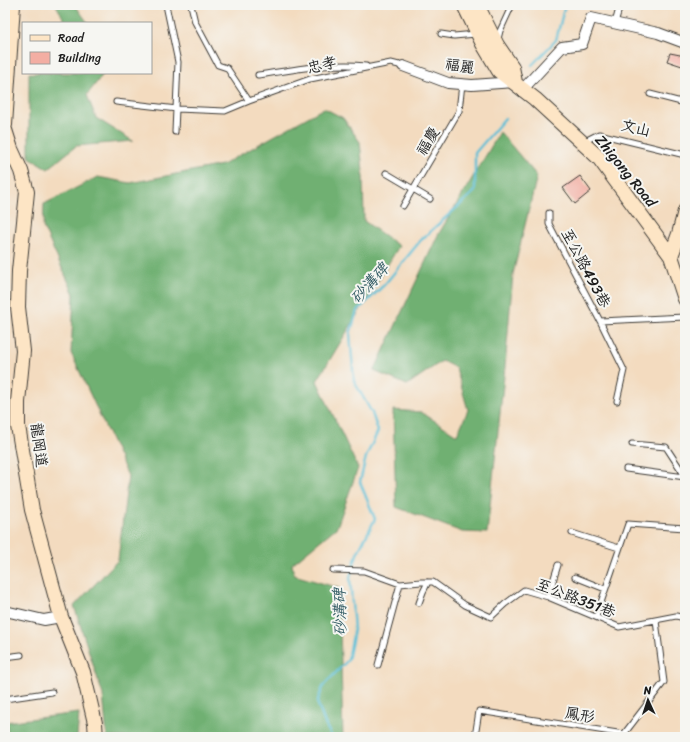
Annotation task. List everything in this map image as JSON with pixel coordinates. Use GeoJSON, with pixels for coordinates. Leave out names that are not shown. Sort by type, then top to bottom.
{"type":"FeatureCollection","features":[{"type":"Feature","properties":{"kind":"street"},"geometry":{"type":"LineString","coordinates":[[5,125],[7,65],[13,5]]}},
{"type":"Feature","properties":{"kind":"street","name":"Zhigong Road"},"geometry":{"type":"LineString","coordinates":[[464,5],[478,34],[492,48]]}},
{"type":"Feature","properties":{"kind":"street","name":"Zhigong Road"},"geometry":{"type":"LineString","coordinates":[[477,5],[499,71],[519,86],[599,158],[671,256],[685,297]]}},
{"type":"Feature","properties":{"kind":"street"},"geometry":{"type":"LineString","coordinates":[[519,86],[562,47],[582,44],[591,18],[658,33],[685,43]]}},
{"type":"Feature","properties":{"kind":"street","name":"福麗"},"geometry":{"type":"LineString","coordinates":[[403,66],[448,83],[519,86]]}},
{"type":"Feature","properties":{"kind":"street","name":"龍岡道"},"geometry":{"type":"LineString","coordinates":[[5,130],[11,149],[22,171],[27,192],[19,278],[18,307],[23,351],[18,402],[18,426],[32,510],[61,617],[83,672],[95,723],[96,737]]}},
{"type":"Feature","properties":{"kind":"street"},"geometry":{"type":"LineString","coordinates":[[671,256],[685,211]]}},
{"type":"Feature","properties":{"kind":"street"},"geometry":{"type":"LineString","coordinates":[[5,610],[44,620],[61,617]]}},
{"type":"Feature","properties":{"kind":"lane"},"geometry":{"type":"LineString","coordinates":[[166,5],[178,62],[175,132]]}},
{"type":"Feature","properties":{"kind":"lane"},"geometry":{"type":"LineString","coordinates":[[191,5],[195,22],[218,65],[226,68],[249,101]]}},
{"type":"Feature","properties":{"kind":"lane"},"geometry":{"type":"LineString","coordinates":[[492,48],[512,5]]}},
{"type":"Feature","properties":{"kind":"lane"},"geometry":{"type":"LineString","coordinates":[[616,23],[620,5]]}},
{"type":"Feature","properties":{"kind":"lane"},"geometry":{"type":"LineString","coordinates":[[441,34],[454,36],[478,34]]}},
{"type":"Feature","properties":{"kind":"lane","name":"忠孝"},"geometry":{"type":"LineString","coordinates":[[116,102],[177,109],[225,111],[310,79],[391,63],[403,66]]}},
{"type":"Feature","properties":{"kind":"lane"},"geometry":{"type":"LineString","coordinates":[[258,75],[315,66],[350,64],[372,66]]}},
{"type":"Feature","properties":{"kind":"lane","name":"福慶"},"geometry":{"type":"LineString","coordinates":[[403,206],[459,111],[462,84]]}},
{"type":"Feature","properties":{"kind":"lane"},"geometry":{"type":"LineString","coordinates":[[650,94],[685,103]]}},
{"type":"Feature","properties":{"kind":"lane","name":"文山"},"geometry":{"type":"LineString","coordinates":[[582,142],[599,134],[685,155]]}},
{"type":"Feature","properties":{"kind":"lane"},"geometry":{"type":"LineString","coordinates":[[386,173],[430,199]]}},
{"type":"Feature","properties":{"kind":"lane","name":"至公路493巷"},"geometry":{"type":"LineString","coordinates":[[549,213],[549,224],[600,321],[685,317]]}},
{"type":"Feature","properties":{"kind":"lane"},"geometry":{"type":"LineString","coordinates":[[600,321],[624,370],[617,401]]}},
{"type":"Feature","properties":{"kind":"lane"},"geometry":{"type":"LineString","coordinates":[[632,444],[666,447],[685,477]]}},
{"type":"Feature","properties":{"kind":"lane"},"geometry":{"type":"LineString","coordinates":[[626,469],[685,477]]}},
{"type":"Feature","properties":{"kind":"lane"},"geometry":{"type":"LineString","coordinates":[[596,617],[628,524],[685,528]]}},
{"type":"Feature","properties":{"kind":"lane"},"geometry":{"type":"LineString","coordinates":[[572,532],[619,548]]}},
{"type":"Feature","properties":{"kind":"lane"},"geometry":{"type":"LineString","coordinates":[[548,597],[558,566]]}},
{"type":"Feature","properties":{"kind":"lane"},"geometry":{"type":"LineString","coordinates":[[333,570],[364,571],[400,584],[428,582]]}},
{"type":"Feature","properties":{"kind":"lane"},"geometry":{"type":"LineString","coordinates":[[575,577],[605,589]]}},
{"type":"Feature","properties":{"kind":"lane"},"geometry":{"type":"LineString","coordinates":[[419,603],[428,582]]}},
{"type":"Feature","properties":{"kind":"lane","name":"至公路351巷"},"geometry":{"type":"LineString","coordinates":[[428,582],[433,582],[465,605],[492,617],[505,604],[524,590],[548,597],[619,627],[676,616],[685,618]]}},
{"type":"Feature","properties":{"kind":"lane"},"geometry":{"type":"LineString","coordinates":[[378,665],[400,584]]}},
{"type":"Feature","properties":{"kind":"lane","name":"鳳形"},"geometry":{"type":"LineString","coordinates":[[475,737],[479,711],[624,734],[664,682],[656,621]]}},
{"type":"Feature","properties":{"kind":"lane"},"geometry":{"type":"LineString","coordinates":[[5,657],[21,655]]}},
{"type":"Feature","properties":{"kind":"lane"},"geometry":{"type":"LineString","coordinates":[[5,699],[52,692]]}},
{"type":"Feature","properties":{"kind":"green space"},"geometry":{"type":"Polygon","coordinates":[[[56,5],[75,5],[87,22],[65,22],[56,5]]]}},
{"type":"Feature","properties":{"kind":"green space"},"geometry":{"type":"Polygon","coordinates":[[[29,74],[103,74],[87,95],[96,118],[133,141],[76,146],[48,169],[29,157],[29,74]]]}},
{"type":"Feature","properties":{"kind":"green space"},"geometry":{"type":"Polygon","coordinates":[[[324,108],[343,118],[360,142],[363,171],[364,221],[399,246],[317,381],[358,468],[337,527],[292,564],[294,575],[339,588],[343,737],[107,737],[103,695],[74,606],[118,560],[128,476],[71,353],[74,294],[43,227],[44,204],[98,177],[130,183],[222,165],[324,108]]]}},
{"type":"Feature","properties":{"kind":"green space"},"geometry":{"type":"Polygon","coordinates":[[[500,132],[537,176],[513,274],[505,367],[487,533],[462,532],[396,507],[393,410],[421,412],[457,435],[468,410],[456,368],[442,361],[407,385],[374,371],[438,235],[500,132]]]}},
{"type":"Feature","properties":{"kind":"green space"},"geometry":{"type":"Polygon","coordinates":[[[79,713],[77,737],[9,737],[5,722],[79,713]]]}},
{"type":"Feature","properties":{"kind":"building"},"geometry":{"type":"Polygon","coordinates":[[[670,53],[685,56],[685,67],[667,61],[670,53]]]}},
{"type":"Feature","properties":{"kind":"building"},"geometry":{"type":"Polygon","coordinates":[[[580,176],[591,191],[575,204],[563,188],[580,176]]]}},
{"type":"Feature","properties":{"kind":"waterway","name":"砂溝碑"},"geometry":{"type":"LineString","coordinates":[[532,65],[556,40],[565,5]]}},
{"type":"Feature","properties":{"kind":"waterway","name":"砂溝碑"},"geometry":{"type":"LineString","coordinates":[[332,737],[317,702],[324,685],[348,660],[354,630],[350,577],[357,554],[375,519],[360,482],[366,457],[378,431],[372,413],[354,381],[350,334],[357,311],[385,284],[421,240],[475,191],[475,153],[505,118]]}}]}
